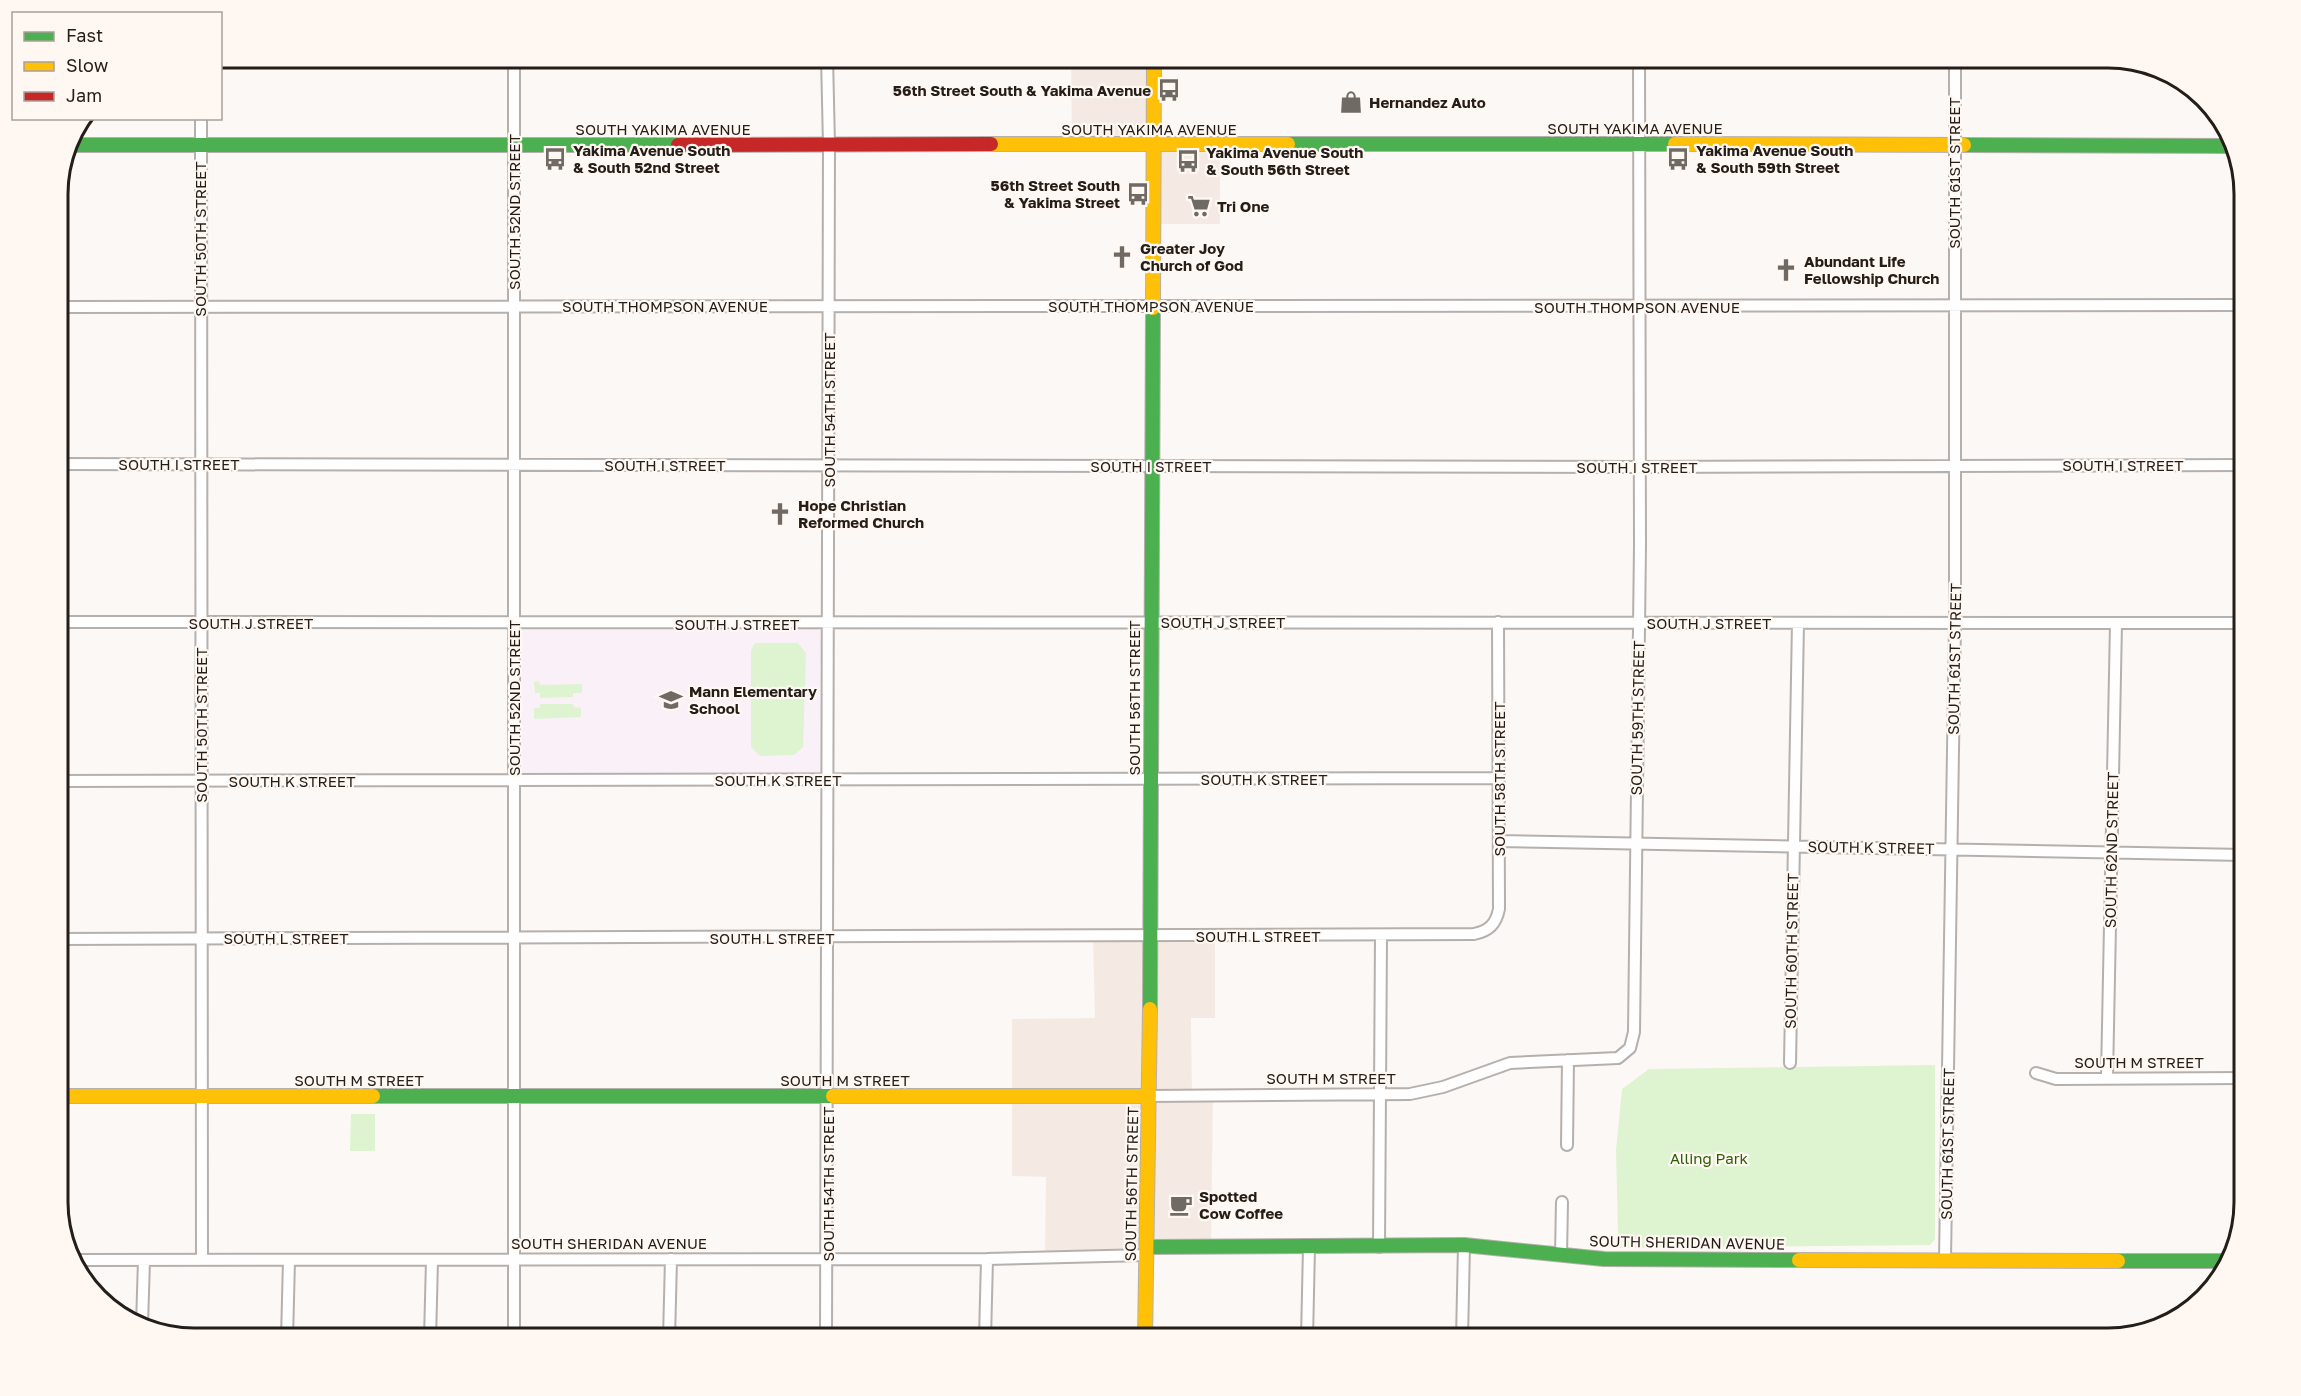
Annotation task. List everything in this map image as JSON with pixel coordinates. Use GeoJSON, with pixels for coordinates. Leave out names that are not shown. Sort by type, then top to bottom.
{"type":"FeatureCollection","features":[{"type":"Feature","properties":{"kind":"main road","name":"SOUTH 56TH STREET"},"geometry":{"type":"LineString","coordinates":[[1145,1328],[1149,1096],[1154,68]]}},
{"type":"Feature","properties":{"kind":"main road","name":"SOUTH YAKIMA AVENUE"},"geometry":{"type":"LineString","coordinates":[[77,145],[2224,146]]}},
{"type":"Feature","properties":{"kind":"main road","name":"SOUTH M STREET"},"geometry":{"type":"LineString","coordinates":[[68,1096],[1149,1096]]}},
{"type":"Feature","properties":{"kind":"main road","name":"SOUTH SHERIDAN AVENUE"},"geometry":{"type":"LineString","coordinates":[[1147,1251],[1464,1245],[1506,1246],[1604,1259],[2219,1261]]}},
{"type":"Feature","properties":{"kind":"street","name":"SOUTH 52ND STREET"},"geometry":{"type":"LineString","coordinates":[[514,68],[514,1328]]}},
{"type":"Feature","properties":{"kind":"street","name":"SOUTH 54TH STREET"},"geometry":{"type":"LineString","coordinates":[[826,1328],[829,1096],[827,624],[830,145],[827,68]]}},
{"type":"Feature","properties":{"kind":"street","name":"SOUTH 59TH STREET"},"geometry":{"type":"LineString","coordinates":[[1626,1054],[1634,1032],[1634,842],[1639,624],[1639,68]]}},
{"type":"Feature","properties":{"kind":"street","name":"SOUTH 61ST STREET"},"geometry":{"type":"LineString","coordinates":[[1945,1260],[1955,623],[1955,68]]}},
{"type":"Feature","properties":{"kind":"street","name":"SOUTH 50TH STREET"},"geometry":{"type":"LineString","coordinates":[[201,120],[202,1260]]}},
{"type":"Feature","properties":{"kind":"street","name":"SOUTH THOMPSON AVENUE"},"geometry":{"type":"LineString","coordinates":[[68,307],[1639,308],[2233,305]]}},
{"type":"Feature","properties":{"kind":"street","name":"SOUTH I STREET"},"geometry":{"type":"LineString","coordinates":[[68,464],[1639,467],[2233,465]]}},
{"type":"Feature","properties":{"kind":"street","name":"SOUTH J STREET"},"geometry":{"type":"LineString","coordinates":[[68,622],[2233,623]]}},
{"type":"Feature","properties":{"kind":"street","name":"SOUTH 58TH STREET"},"geometry":{"type":"LineString","coordinates":[[1485,931],[1494,924],[1498,909],[1498,622]]}},
{"type":"Feature","properties":{"kind":"street","name":"SOUTH 60TH STREET"},"geometry":{"type":"LineString","coordinates":[[1790,1063],[1792,846],[1798,623]]}},
{"type":"Feature","properties":{"kind":"street","name":"SOUTH 62ND STREET"},"geometry":{"type":"LineString","coordinates":[[2107,1077],[2116,624]]}},
{"type":"Feature","properties":{"kind":"street","name":"SOUTH K STREET"},"geometry":{"type":"LineString","coordinates":[[68,781],[1498,778]]}},
{"type":"Feature","properties":{"kind":"street","name":"SOUTH K STREET"},"geometry":{"type":"LineString","coordinates":[[1499,841],[2234,855]]}},
{"type":"Feature","properties":{"kind":"street","name":"SOUTH L STREET"},"geometry":{"type":"LineString","coordinates":[[68,939],[1381,936],[1467,935],[1485,931]]}},
{"type":"Feature","properties":{"kind":"street"},"geometry":{"type":"LineString","coordinates":[[1379,1247],[1381,936]]}},
{"type":"Feature","properties":{"kind":"street","name":"SOUTH M STREET"},"geometry":{"type":"LineString","coordinates":[[1149,1096],[1381,1095],[1431,1090],[1510,1063],[1610,1059],[1626,1054]]}},
{"type":"Feature","properties":{"kind":"street"},"geometry":{"type":"LineString","coordinates":[[1567,1145],[1568,1060]]}},
{"type":"Feature","properties":{"kind":"street","name":"SOUTH M STREET"},"geometry":{"type":"LineString","coordinates":[[2036,1073],[2056,1079],[2234,1078]]}},
{"type":"Feature","properties":{"kind":"street"},"geometry":{"type":"LineString","coordinates":[[1561,1255],[1562,1202]]}},
{"type":"Feature","properties":{"kind":"street"},"geometry":{"type":"LineString","coordinates":[[1462,1328],[1464,1245]]}},
{"type":"Feature","properties":{"kind":"street"},"geometry":{"type":"LineString","coordinates":[[1307,1328],[1309,1247]]}},
{"type":"Feature","properties":{"kind":"street","name":"SOUTH SHERIDAN AVENUE"},"geometry":{"type":"LineString","coordinates":[[82,1260],[987,1259],[1147,1251]]}},
{"type":"Feature","properties":{"kind":"street"},"geometry":{"type":"LineString","coordinates":[[669,1328],[670,1259]]}},
{"type":"Feature","properties":{"kind":"street"},"geometry":{"type":"LineString","coordinates":[[986,1328],[987,1259]]}},
{"type":"Feature","properties":{"kind":"street"},"geometry":{"type":"LineString","coordinates":[[142,1318],[144,1260]]}},
{"type":"Feature","properties":{"kind":"street"},"geometry":{"type":"LineString","coordinates":[[287,1328],[289,1260]]}},
{"type":"Feature","properties":{"kind":"street"},"geometry":{"type":"LineString","coordinates":[[430,1328],[432,1260]]}},
{"type":"Feature","properties":{"kind":"shaded area"},"geometry":{"type":"Polygon","coordinates":[[[1071,68],[1154,68],[1153,145],[1072,145],[1071,68]]]}},
{"type":"Feature","properties":{"kind":"shaded area"},"geometry":{"type":"Polygon","coordinates":[[[1153,145],[1220,145],[1220,224],[1153,224],[1153,145]]]}},
{"type":"Feature","properties":{"kind":"shaded area","name":"Mann Elementary School"},"geometry":{"type":"Polygon","coordinates":[[[514,624],[827,624],[828,780],[514,780],[514,624]]]}},
{"type":"Feature","properties":{"kind":"shaded area"},"geometry":{"type":"Polygon","coordinates":[[[1093,936],[1215,936],[1215,1018],[1191,1018],[1192,1095],[1213,1095],[1211,1247],[1147,1255],[1045,1257],[1046,1177],[1012,1176],[1012,1019],[1095,1018],[1093,936]]]}},
{"type":"Feature","properties":{"kind":"green space"},"geometry":{"type":"Polygon","coordinates":[[[755,643],[798,643],[806,653],[803,747],[794,755],[760,756],[751,747],[751,650],[755,643]]]}},
{"type":"Feature","properties":{"kind":"green space"},"geometry":{"type":"Polygon","coordinates":[[[539,681],[540,685],[582,684],[582,693],[573,693],[573,697],[540,698],[540,693],[535,693],[534,682],[539,681]]]}},
{"type":"Feature","properties":{"kind":"green space"},"geometry":{"type":"Polygon","coordinates":[[[540,704],[573,704],[574,707],[581,708],[581,717],[534,719],[534,708],[540,708],[540,704]]]}},
{"type":"Feature","properties":{"kind":"green space","name":"Alling Park"},"geometry":{"type":"Polygon","coordinates":[[[1935,1065],[1935,1239],[1930,1245],[1616,1248],[1618,1235],[1616,1150],[1622,1089],[1649,1069],[1935,1065]]]}},
{"type":"Feature","properties":{"kind":"green space"},"geometry":{"type":"Polygon","coordinates":[[[351,1114],[375,1114],[375,1151],[350,1151],[351,1114]]]}},
{"type":"Feature","properties":{"kind":"traffic: fast"},"geometry":{"type":"LineString","coordinates":[[1288,144],[1675,144]]}},
{"type":"Feature","properties":{"kind":"traffic: fast"},"geometry":{"type":"LineString","coordinates":[[77,145],[678,145]]}},
{"type":"Feature","properties":{"kind":"traffic: fast"},"geometry":{"type":"LineString","coordinates":[[1964,145],[2224,146]]}},
{"type":"Feature","properties":{"kind":"traffic: fast"},"geometry":{"type":"LineString","coordinates":[[1150,1009],[1153,308]]}},
{"type":"Feature","properties":{"kind":"traffic: fast"},"geometry":{"type":"LineString","coordinates":[[373,1096],[833,1096]]}},
{"type":"Feature","properties":{"kind":"traffic: fast"},"geometry":{"type":"LineString","coordinates":[[1147,1247],[1464,1245],[1604,1259],[1799,1260]]}},
{"type":"Feature","properties":{"kind":"traffic: fast"},"geometry":{"type":"LineString","coordinates":[[2118,1261],[2219,1261]]}},
{"type":"Feature","properties":{"kind":"traffic: slow"},"geometry":{"type":"LineString","coordinates":[[1153,308],[1154,68]]}},
{"type":"Feature","properties":{"kind":"traffic: slow"},"geometry":{"type":"LineString","coordinates":[[991,144],[1288,144]]}},
{"type":"Feature","properties":{"kind":"traffic: slow"},"geometry":{"type":"LineString","coordinates":[[1675,144],[1964,145]]}},
{"type":"Feature","properties":{"kind":"traffic: slow"},"geometry":{"type":"LineString","coordinates":[[1145,1328],[1150,1009]]}},
{"type":"Feature","properties":{"kind":"traffic: slow"},"geometry":{"type":"LineString","coordinates":[[68,1096],[373,1096]]}},
{"type":"Feature","properties":{"kind":"traffic: slow"},"geometry":{"type":"LineString","coordinates":[[833,1096],[1149,1096]]}},
{"type":"Feature","properties":{"kind":"traffic: slow"},"geometry":{"type":"LineString","coordinates":[[1799,1260],[2118,1261]]}},
{"type":"Feature","properties":{"kind":"traffic: jam"},"geometry":{"type":"LineString","coordinates":[[678,145],[991,144]]}},
{"type":"Feature","properties":{"kind":"place","name":"56th Street South & Yakima Avenue"},"geometry":{"type":"Point","coordinates":[1169,90]}},
{"type":"Feature","properties":{"kind":"place","name":"Hernandez Auto"},"geometry":{"type":"Point","coordinates":[1351,102]}},
{"type":"Feature","properties":{"kind":"place","name":"Yakima Avenue South & South 52nd Street"},"geometry":{"type":"Point","coordinates":[555,159]}},
{"type":"Feature","properties":{"kind":"place","name":"Yakima Avenue South & South 59th Street"},"geometry":{"type":"Point","coordinates":[1678,159]}},
{"type":"Feature","properties":{"kind":"place","name":"Yakima Avenue South & South 56th Street"},"geometry":{"type":"Point","coordinates":[1188,161]}},
{"type":"Feature","properties":{"kind":"place","name":"56th Street South & Yakima Street"},"geometry":{"type":"Point","coordinates":[1138,194]}},
{"type":"Feature","properties":{"kind":"place","name":"Tri One"},"geometry":{"type":"Point","coordinates":[1199,206]}},
{"type":"Feature","properties":{"kind":"place","name":"Greater Joy Church of God"},"geometry":{"type":"Point","coordinates":[1122,257]}},
{"type":"Feature","properties":{"kind":"place","name":"Abundant Life Fellowship Church"},"geometry":{"type":"Point","coordinates":[1786,270]}},
{"type":"Feature","properties":{"kind":"place","name":"Hope Christian Reformed Church"},"geometry":{"type":"Point","coordinates":[780,514]}},
{"type":"Feature","properties":{"kind":"place","name":"Mann Elementary School"},"geometry":{"type":"Point","coordinates":[671,700]}},
{"type":"Feature","properties":{"kind":"place","name":"Spotted Cow Coffee"},"geometry":{"type":"Point","coordinates":[1181,1205]}}]}
